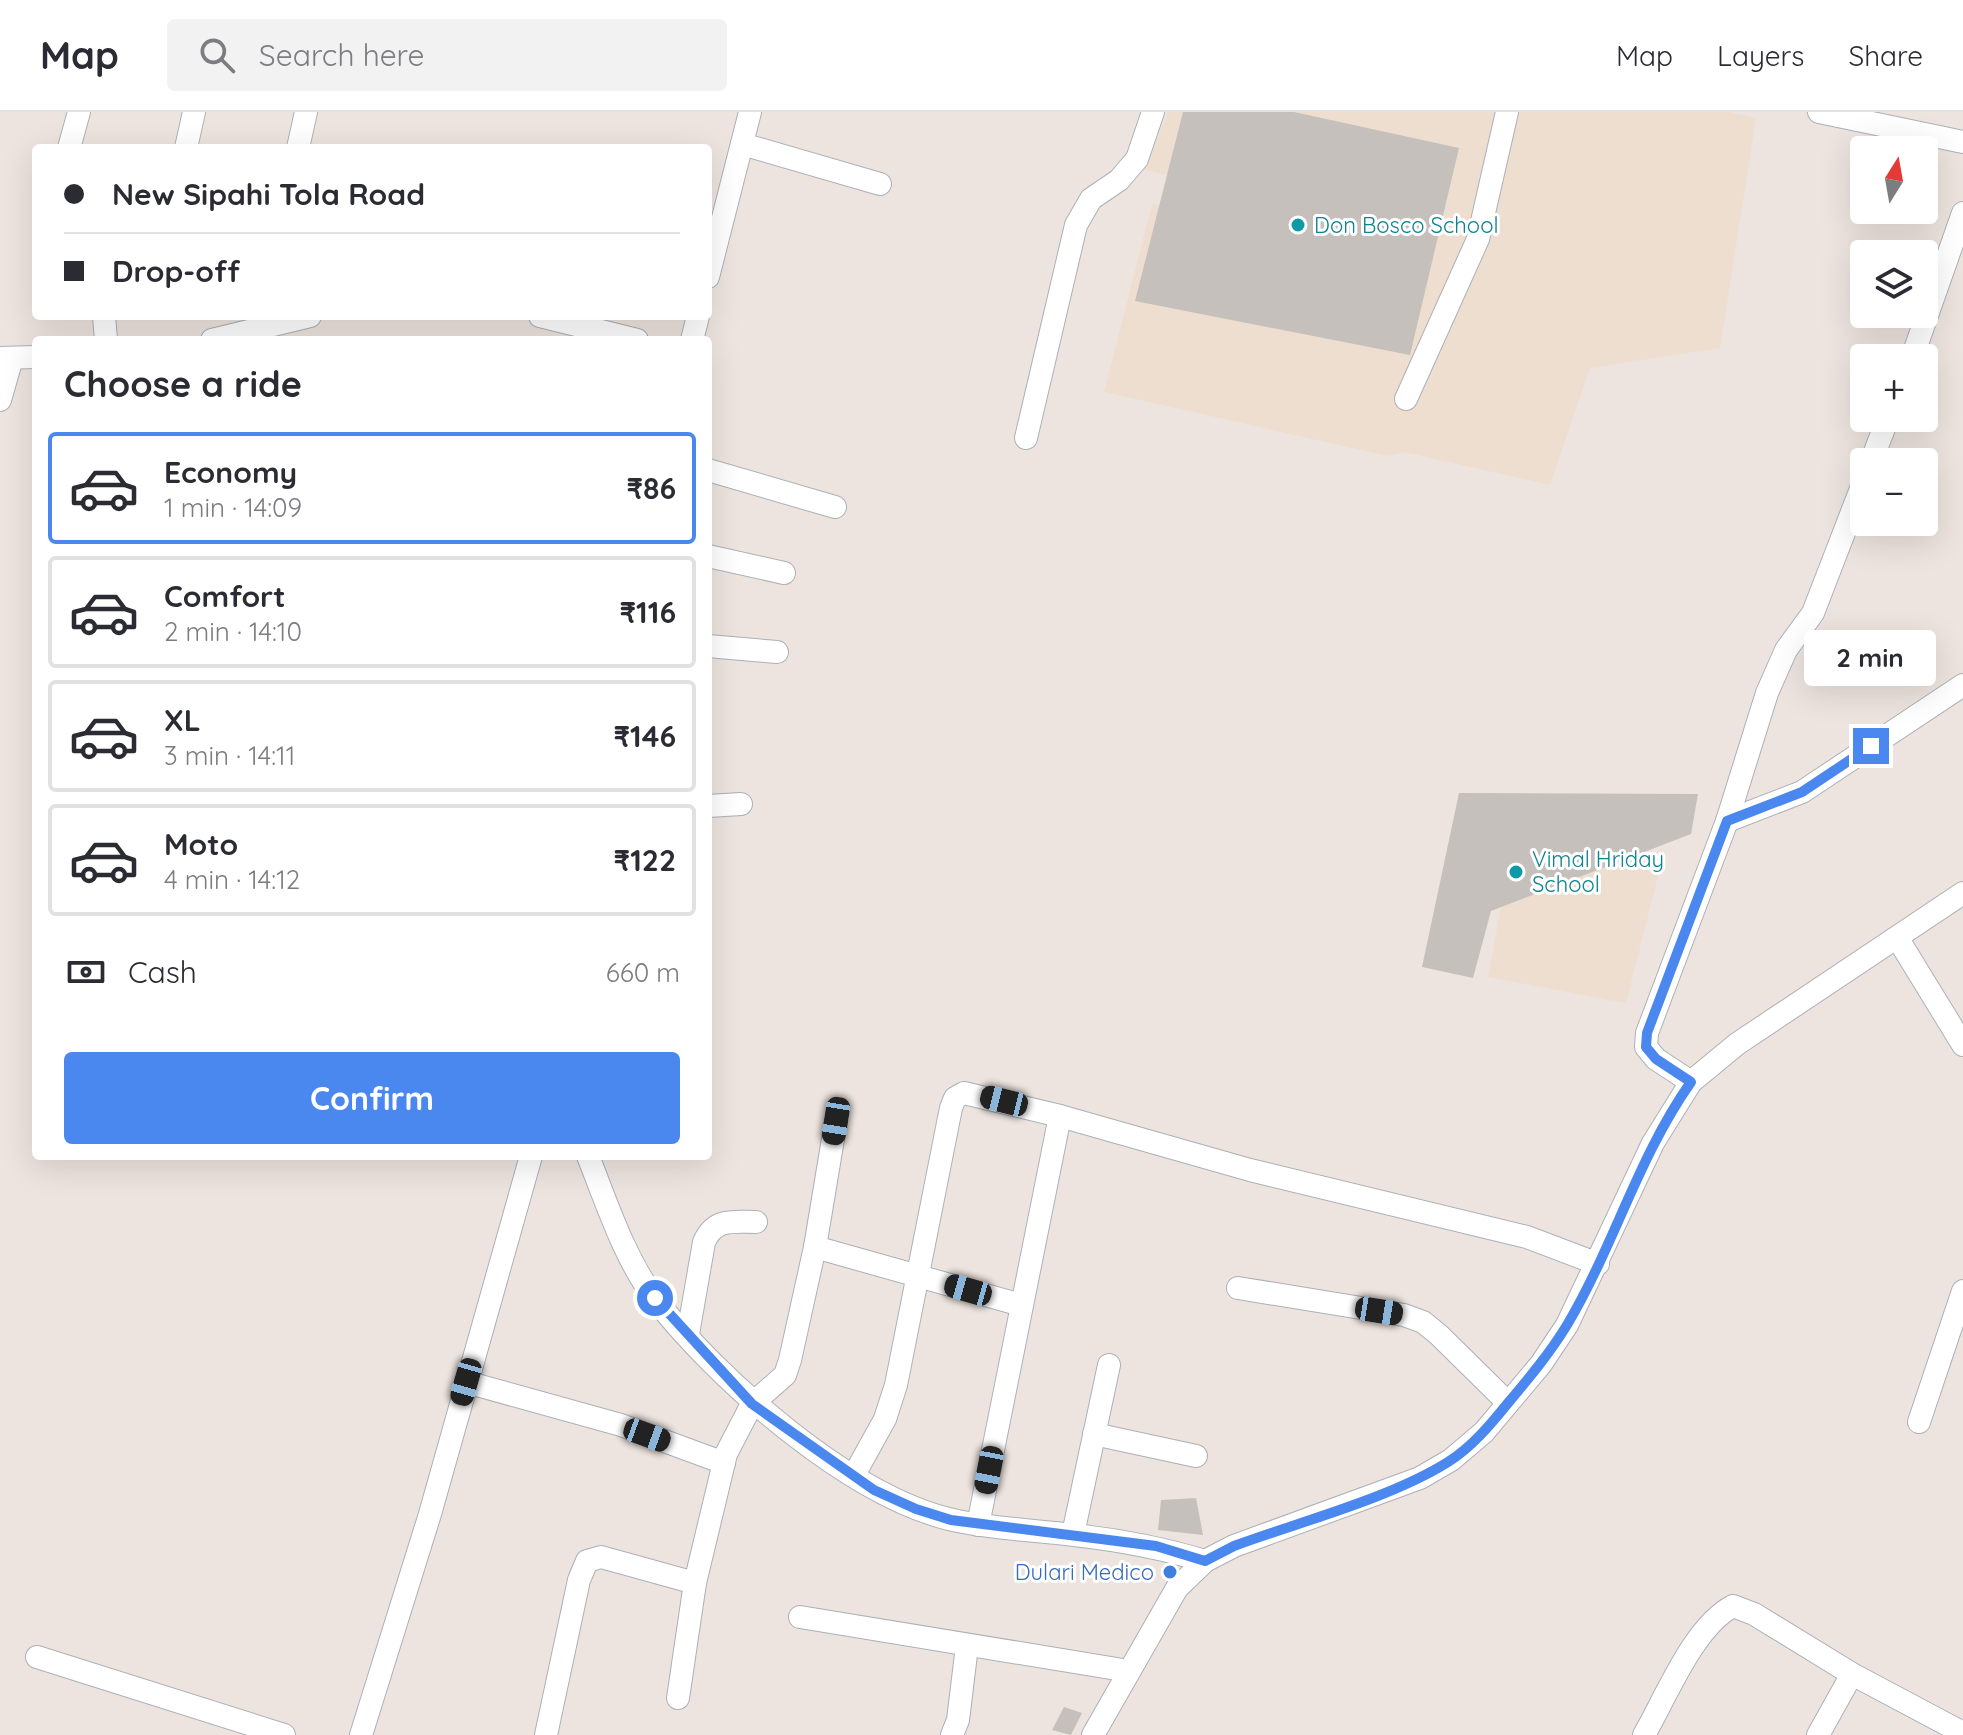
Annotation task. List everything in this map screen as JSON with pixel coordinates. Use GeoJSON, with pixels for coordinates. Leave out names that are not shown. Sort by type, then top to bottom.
{"type":"FeatureCollection","features":[{"type":"Feature","properties":{"kind":"street"},"geometry":{"type":"LineString","coordinates":[[70,144],[79,112]]}},
{"type":"Feature","properties":{"kind":"street"},"geometry":{"type":"LineString","coordinates":[[187,144],[194,112]]}},
{"type":"Feature","properties":{"kind":"street"},"geometry":{"type":"LineString","coordinates":[[299,144],[306,112]]}},
{"type":"Feature","properties":{"kind":"street"},"geometry":{"type":"LineString","coordinates":[[712,261],[750,112]]}},
{"type":"Feature","properties":{"kind":"street"},"geometry":{"type":"LineString","coordinates":[[1026,438],[1076,225],[1091,199],[1119,180],[1137,159],[1153,112]]}},
{"type":"Feature","properties":{"kind":"street"},"geometry":{"type":"LineString","coordinates":[[1406,399],[1478,239],[1507,112]]}},
{"type":"Feature","properties":{"kind":"street"},"geometry":{"type":"LineString","coordinates":[[1819,112],[1963,142]]}},
{"type":"Feature","properties":{"kind":"street"},"geometry":{"type":"LineString","coordinates":[[742,144],[880,184]]}},
{"type":"Feature","properties":{"kind":"street"},"geometry":{"type":"LineString","coordinates":[[1917,344],[1963,213]]}},
{"type":"Feature","properties":{"kind":"street"},"geometry":{"type":"LineString","coordinates":[[262,335],[300,320]]}},
{"type":"Feature","properties":{"kind":"street"},"geometry":{"type":"LineString","coordinates":[[556,320],[621,336]]}},
{"type":"Feature","properties":{"kind":"street"},"geometry":{"type":"LineString","coordinates":[[0,400],[6,358],[32,357]]}},
{"type":"Feature","properties":{"kind":"street"},"geometry":{"type":"LineString","coordinates":[[712,471],[835,507]]}},
{"type":"Feature","properties":{"kind":"street"},"geometry":{"type":"LineString","coordinates":[[1691,1082],[1656,1059],[1646,1047],[1647,1033],[1727,821],[1767,693],[1786,650],[1813,613],[1850,517]]}},
{"type":"Feature","properties":{"kind":"street"},"geometry":{"type":"LineString","coordinates":[[712,557],[784,573]]}},
{"type":"Feature","properties":{"kind":"street"},"geometry":{"type":"LineString","coordinates":[[712,646],[777,652]]}},
{"type":"Feature","properties":{"kind":"street"},"geometry":{"type":"LineString","coordinates":[[1727,821],[1802,792],[1963,685]]}},
{"type":"Feature","properties":{"kind":"street"},"geometry":{"type":"LineString","coordinates":[[712,806],[741,804]]}},
{"type":"Feature","properties":{"kind":"street"},"geometry":{"type":"LineString","coordinates":[[1093,1735],[1177,1588],[1205,1561],[1234,1546],[1420,1478],[1451,1460],[1484,1432],[1567,1325],[1653,1143],[1691,1082],[1737,1044],[1963,893]]}},
{"type":"Feature","properties":{"kind":"street"},"geometry":{"type":"LineString","coordinates":[[1898,939],[1963,1045]]}},
{"type":"Feature","properties":{"kind":"street"},"geometry":{"type":"LineString","coordinates":[[854,1475],[885,1419],[896,1385],[916,1275],[955,1098],[964,1093],[1060,1116],[1250,1170],[1527,1237],[1598,1264]]}},
{"type":"Feature","properties":{"kind":"street"},"geometry":{"type":"LineString","coordinates":[[978,1525],[1060,1116]]}},
{"type":"Feature","properties":{"kind":"street"},"geometry":{"type":"LineString","coordinates":[[678,1698],[695,1583],[724,1463],[752,1404],[785,1375],[815,1247],[836,1121]]}},
{"type":"Feature","properties":{"kind":"street"},"geometry":{"type":"LineString","coordinates":[[361,1735],[430,1514],[530,1160]]}},
{"type":"Feature","properties":{"kind":"street"},"geometry":{"type":"LineString","coordinates":[[590,1160],[629,1256],[655,1298],[752,1404],[874,1490],[916,1509],[978,1525],[1156,1546],[1205,1561]]}},
{"type":"Feature","properties":{"kind":"street"},"geometry":{"type":"LineString","coordinates":[[688,1334],[704,1242],[710,1230],[722,1222],[756,1222]]}},
{"type":"Feature","properties":{"kind":"street"},"geometry":{"type":"LineString","coordinates":[[815,1247],[1021,1305]]}},
{"type":"Feature","properties":{"kind":"street"},"geometry":{"type":"LineString","coordinates":[[1238,1288],[1404,1315],[1423,1322],[1508,1403]]}},
{"type":"Feature","properties":{"kind":"street"},"geometry":{"type":"LineString","coordinates":[[1919,1422],[1963,1291]]}},
{"type":"Feature","properties":{"kind":"street"},"geometry":{"type":"LineString","coordinates":[[1073,1534],[1109,1365]]}},
{"type":"Feature","properties":{"kind":"street"},"geometry":{"type":"LineString","coordinates":[[466,1382],[621,1425],[724,1463]]}},
{"type":"Feature","properties":{"kind":"street"},"geometry":{"type":"LineString","coordinates":[[1094,1434],[1196,1456]]}},
{"type":"Feature","properties":{"kind":"street"},"geometry":{"type":"LineString","coordinates":[[546,1735],[579,1580],[587,1561],[601,1557],[695,1583]]}},
{"type":"Feature","properties":{"kind":"street"},"geometry":{"type":"LineString","coordinates":[[1644,1735],[1702,1633],[1716,1615],[1733,1606],[1754,1614],[1852,1674],[1963,1733]]}},
{"type":"Feature","properties":{"kind":"street"},"geometry":{"type":"LineString","coordinates":[[800,1617],[1129,1671]]}},
{"type":"Feature","properties":{"kind":"street"},"geometry":{"type":"LineString","coordinates":[[952,1735],[958,1720],[967,1646]]}},
{"type":"Feature","properties":{"kind":"street"},"geometry":{"type":"LineString","coordinates":[[37,1657],[284,1735]]}},
{"type":"Feature","properties":{"kind":"street"},"geometry":{"type":"LineString","coordinates":[[1818,1735],[1852,1674]]}},
{"type":"Feature","properties":{"kind":"shaded area"},"geometry":{"type":"Polygon","coordinates":[[[1168,112],[1730,112],[1756,118],[1720,348],[1590,368],[1550,485],[1404,452],[1388,456],[1104,392],[1152,204],[1167,206],[1177,177],[1144,170],[1168,112]]]}},
{"type":"Feature","properties":{"kind":"shaded area"},"geometry":{"type":"Polygon","coordinates":[[[1512,848],[1661,864],[1626,1003],[1488,977],[1512,848]]]}},
{"type":"Feature","properties":{"kind":"building","name":"Don Bosco School"},"geometry":{"type":"Polygon","coordinates":[[[1183,112],[1294,112],[1459,148],[1410,355],[1135,301],[1183,112]]]}},
{"type":"Feature","properties":{"kind":"building","name":"Vimal Hriday School"},"geometry":{"type":"Polygon","coordinates":[[[1459,793],[1698,794],[1691,834],[1491,911],[1473,978],[1422,967],[1459,793]]]}},
{"type":"Feature","properties":{"kind":"building"},"geometry":{"type":"Polygon","coordinates":[[[1196,1498],[1203,1535],[1158,1530],[1161,1500],[1196,1498]]]}},
{"type":"Feature","properties":{"kind":"building"},"geometry":{"type":"Polygon","coordinates":[[[1064,1707],[1082,1713],[1071,1735],[1052,1730],[1064,1707]]]}},
{"type":"Feature","properties":{"kind":"place","name":"Don Bosco School"},"geometry":{"type":"Point","coordinates":[1298,225]}},
{"type":"Feature","properties":{"kind":"place","name":"Vimal Hriday School"},"geometry":{"type":"Point","coordinates":[1516,872]}},
{"type":"Feature","properties":{"kind":"place","name":"Dulari Medico"},"geometry":{"type":"Point","coordinates":[1170,1572]}},
{"type":"Feature","properties":{"kind":"route"},"geometry":{"type":"LineString","coordinates":[[655,1298],[752,1404],[874,1490],[916,1509],[951,1520],[1156,1546],[1205,1561],[1234,1546],[1420,1478],[1451,1460],[1484,1432],[1541,1364],[1567,1325],[1598,1264],[1653,1143],[1691,1082],[1656,1059],[1646,1047],[1647,1033],[1727,821],[1802,792],[1871,746]]}}]}
